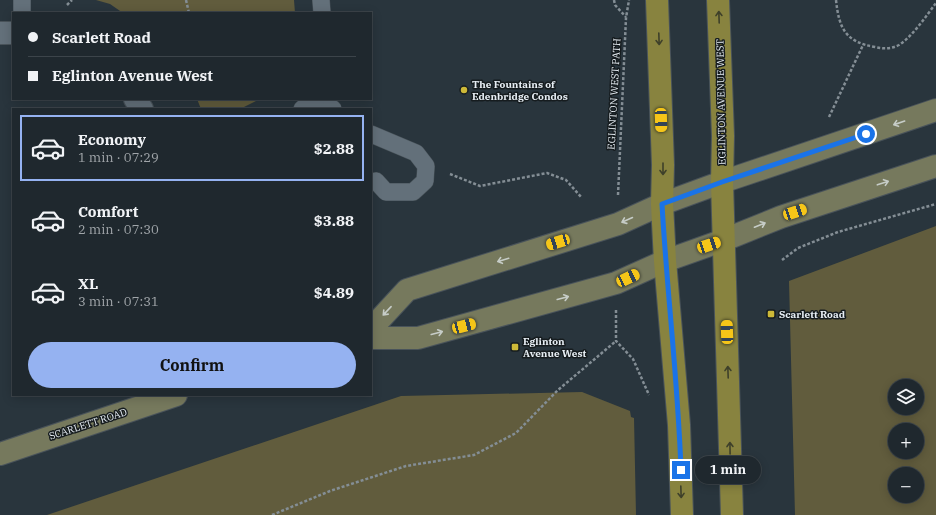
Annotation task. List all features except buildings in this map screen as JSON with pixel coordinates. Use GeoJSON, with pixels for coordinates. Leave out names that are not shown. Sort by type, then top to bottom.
{"type":"FeatureCollection","features":[{"type":"Feature","properties":{"kind":"main road"},"geometry":{"type":"LineString","coordinates":[[657,0],[663,165],[662,204],[665,261],[679,425],[682,515]]}},
{"type":"Feature","properties":{"kind":"main road","name":"EGLINTON AVENUE WEST"},"geometry":{"type":"LineString","coordinates":[[718,0],[723,136],[722,182],[732,515]]}},
{"type":"Feature","properties":{"kind":"main road"},"geometry":{"type":"LineString","coordinates":[[372,328],[407,290],[618,224],[662,204],[722,182],[936,110]]}},
{"type":"Feature","properties":{"kind":"main road"},"geometry":{"type":"LineString","coordinates":[[372,338],[418,338],[616,283],[665,261],[724,240],[781,217],[936,166]]}},
{"type":"Feature","properties":{"kind":"main road","name":"SCARLETT ROAD"},"geometry":{"type":"LineString","coordinates":[[0,454],[173,396]]}},
{"type":"Feature","properties":{"kind":"street"},"geometry":{"type":"LineString","coordinates":[[0,33],[12,33]]}},
{"type":"Feature","properties":{"kind":"lane"},"geometry":{"type":"LineString","coordinates":[[22,0],[22,12]]}},
{"type":"Feature","properties":{"kind":"lane"},"geometry":{"type":"LineString","coordinates":[[321,0],[322,12]]}},
{"type":"Feature","properties":{"kind":"lane"},"geometry":{"type":"LineString","coordinates":[[303,108],[315,100]]}},
{"type":"Feature","properties":{"kind":"lane"},"geometry":{"type":"LineString","coordinates":[[321,100],[331,108]]}},
{"type":"Feature","properties":{"kind":"lane"},"geometry":{"type":"LineString","coordinates":[[372,134],[416,153],[426,166],[425,182],[413,192],[386,192],[373,177]]}},
{"type":"Feature","properties":{"kind":"path"},"geometry":{"type":"LineString","coordinates":[[67,4],[72,0]]}},
{"type":"Feature","properties":{"kind":"path"},"geometry":{"type":"LineString","coordinates":[[186,0],[189,12]]}},
{"type":"Feature","properties":{"kind":"path"},"geometry":{"type":"LineString","coordinates":[[614,0],[615,5],[626,18]]}},
{"type":"Feature","properties":{"kind":"path","name":"EGLINTON WEST PATH"},"geometry":{"type":"LineString","coordinates":[[618,188],[626,18],[629,0]]}},
{"type":"Feature","properties":{"kind":"path"},"geometry":{"type":"LineString","coordinates":[[836,0],[839,21],[853,40],[863,45],[885,49],[900,44],[918,26],[936,3]]}},
{"type":"Feature","properties":{"kind":"path"},"geometry":{"type":"LineString","coordinates":[[828,119],[863,45]]}},
{"type":"Feature","properties":{"kind":"path"},"geometry":{"type":"LineString","coordinates":[[444,172],[480,186],[547,173],[566,180],[582,198]]}},
{"type":"Feature","properties":{"kind":"path"},"geometry":{"type":"LineString","coordinates":[[782,260],[798,248],[838,232],[936,204]]}},
{"type":"Feature","properties":{"kind":"path"},"geometry":{"type":"LineString","coordinates":[[272,515],[330,491],[406,466],[474,455],[516,433],[558,390],[616,341],[633,359],[650,398]]}},
{"type":"Feature","properties":{"kind":"shaded area"},"geometry":{"type":"Polygon","coordinates":[[[96,0],[294,0],[295,12],[122,12],[110,4],[96,0]]]}},
{"type":"Feature","properties":{"kind":"shaded area"},"geometry":{"type":"Polygon","coordinates":[[[197,100],[258,100],[242,108],[201,108],[197,100]]]}},
{"type":"Feature","properties":{"kind":"shaded area"},"geometry":{"type":"Polygon","coordinates":[[[936,226],[936,515],[795,515],[789,281],[936,226]]]}},
{"type":"Feature","properties":{"kind":"shaded area"},"geometry":{"type":"Polygon","coordinates":[[[582,392],[630,411],[631,417],[634,418],[636,515],[47,515],[401,396],[582,392]]]}},
{"type":"Feature","properties":{"kind":"place","name":"The Fountains of Edenbridge Condos"},"geometry":{"type":"Point","coordinates":[464,90]}},
{"type":"Feature","properties":{"kind":"place","name":"Scarlett Road"},"geometry":{"type":"Point","coordinates":[771,314]}},
{"type":"Feature","properties":{"kind":"place","name":"Eglinton Avenue West"},"geometry":{"type":"Point","coordinates":[515,347]}},
{"type":"Feature","properties":{"kind":"route"},"geometry":{"type":"LineString","coordinates":[[681,470],[679,425],[665,261],[662,204],[722,182],[866,134]]}}]}
